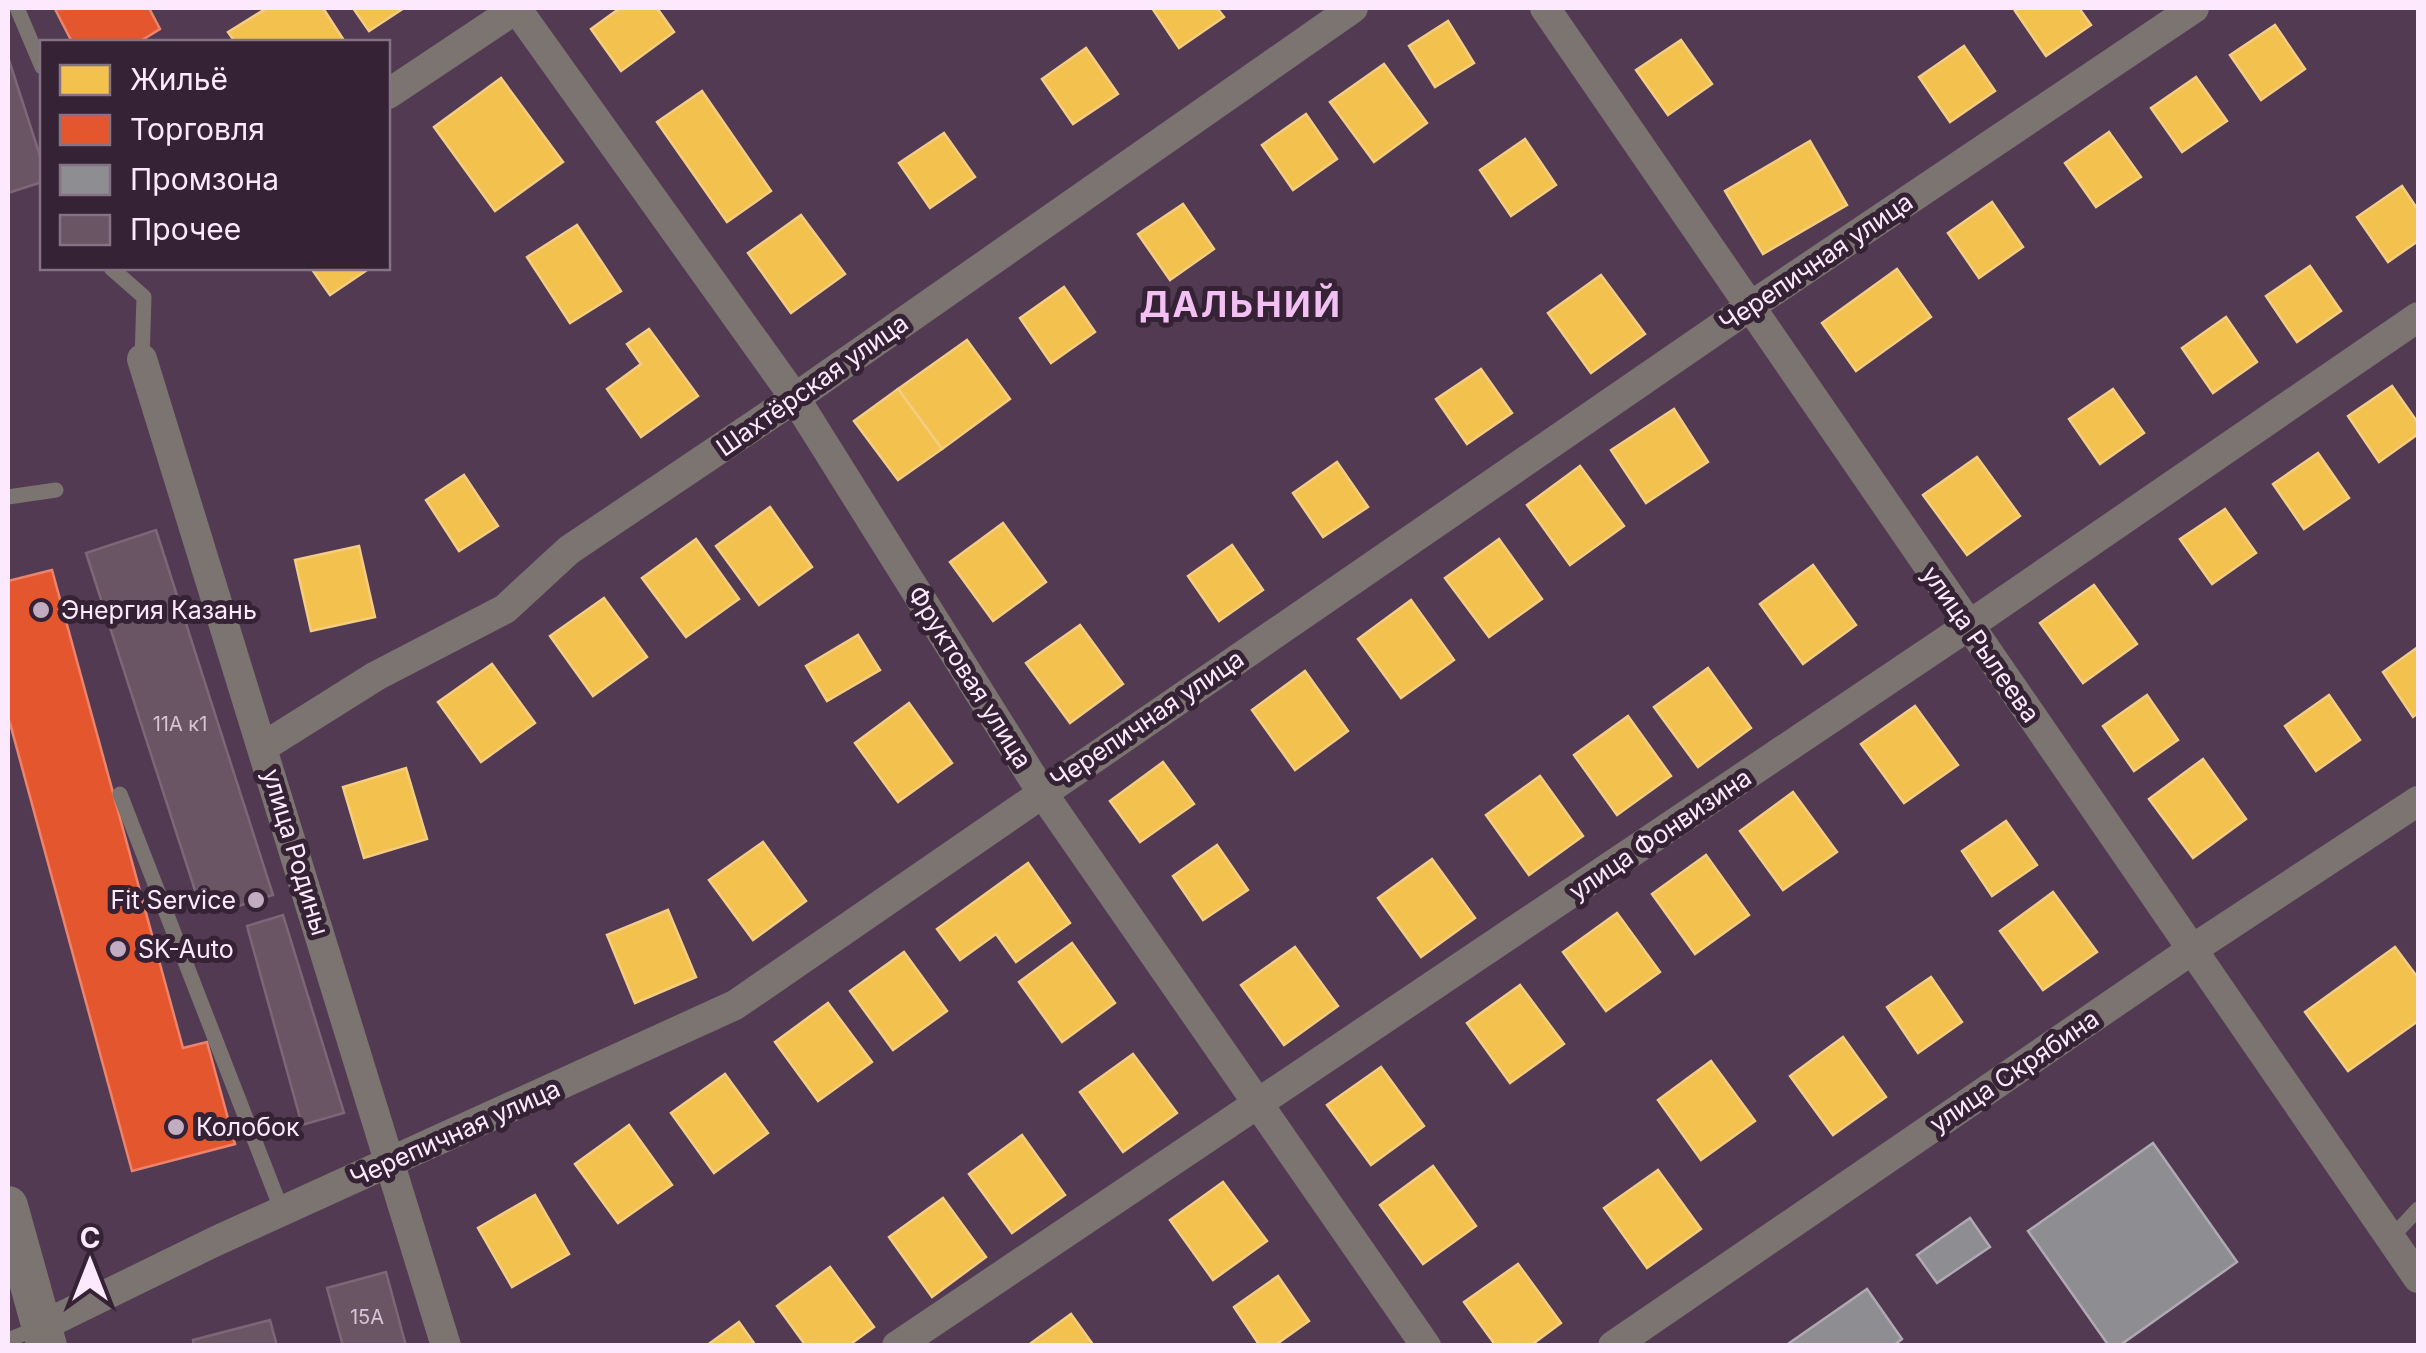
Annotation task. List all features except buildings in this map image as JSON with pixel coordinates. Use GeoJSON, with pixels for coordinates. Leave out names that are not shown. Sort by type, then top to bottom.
{"type":"FeatureCollection","features":[{"type":"Feature","properties":{"kind":"street","name":"Фруктовая улица"},"geometry":{"type":"LineString","coordinates":[[517,8],[794,398],[1041,791],[1426,1346]]}},
{"type":"Feature","properties":{"kind":"street"},"geometry":{"type":"LineString","coordinates":[[390,93],[517,8]]}},
{"type":"Feature","properties":{"kind":"street","name":"Шахтёрская улица"},"geometry":{"type":"LineString","coordinates":[[263,746],[376,676],[505,609],[569,550],[1353,8]]}},
{"type":"Feature","properties":{"kind":"street","name":"улица Рылеева"},"geometry":{"type":"LineString","coordinates":[[1545,8],[2418,1278]]}},
{"type":"Feature","properties":{"kind":"street","name":"Черепичная улица"},"geometry":{"type":"LineString","coordinates":[[32,1337],[282,1211],[734,1006],[1041,791],[2194,8]]}},
{"type":"Feature","properties":{"kind":"street","name":"улица Фонвизина"},"geometry":{"type":"LineString","coordinates":[[897,1346],[1968,626],[2418,317]]}},
{"type":"Feature","properties":{"kind":"street","name":"улица Родины"},"geometry":{"type":"LineString","coordinates":[[142,359],[446,1346]]}},
{"type":"Feature","properties":{"kind":"street","name":"улица Скрябина"},"geometry":{"type":"LineString","coordinates":[[1613,1346],[2192,949],[2418,801]]}},
{"type":"Feature","properties":{"kind":"street"},"geometry":{"type":"LineString","coordinates":[[8,1206],[32,1337]]}},
{"type":"Feature","properties":{"kind":"lane"},"geometry":{"type":"LineString","coordinates":[[16,8],[40,62]]}},
{"type":"Feature","properties":{"kind":"lane"},"geometry":{"type":"LineString","coordinates":[[113,270],[144,297],[142,359]]}},
{"type":"Feature","properties":{"kind":"lane"},"geometry":{"type":"LineString","coordinates":[[8,497],[56,490]]}},
{"type":"Feature","properties":{"kind":"lane"},"geometry":{"type":"LineString","coordinates":[[120,794],[282,1211]]}},
{"type":"Feature","properties":{"kind":"lane"},"geometry":{"type":"LineString","coordinates":[[2390,1238],[2418,1209]]}},
{"type":"Feature","properties":{"kind":"place","name":"Энергия Казань"},"geometry":{"type":"Point","coordinates":[41,610]}},
{"type":"Feature","properties":{"kind":"place","name":"Fit Service"},"geometry":{"type":"Point","coordinates":[256,900]}},
{"type":"Feature","properties":{"kind":"place","name":"SK-Auto"},"geometry":{"type":"Point","coordinates":[118,949]}},
{"type":"Feature","properties":{"kind":"place","name":"Колобок"},"geometry":{"type":"Point","coordinates":[176,1127]}},
{"type":"Feature","properties":{"kind":"district","name":"ДАЛЬНИЙ"},"geometry":{"type":"Point","coordinates":[1241,305]}}]}
